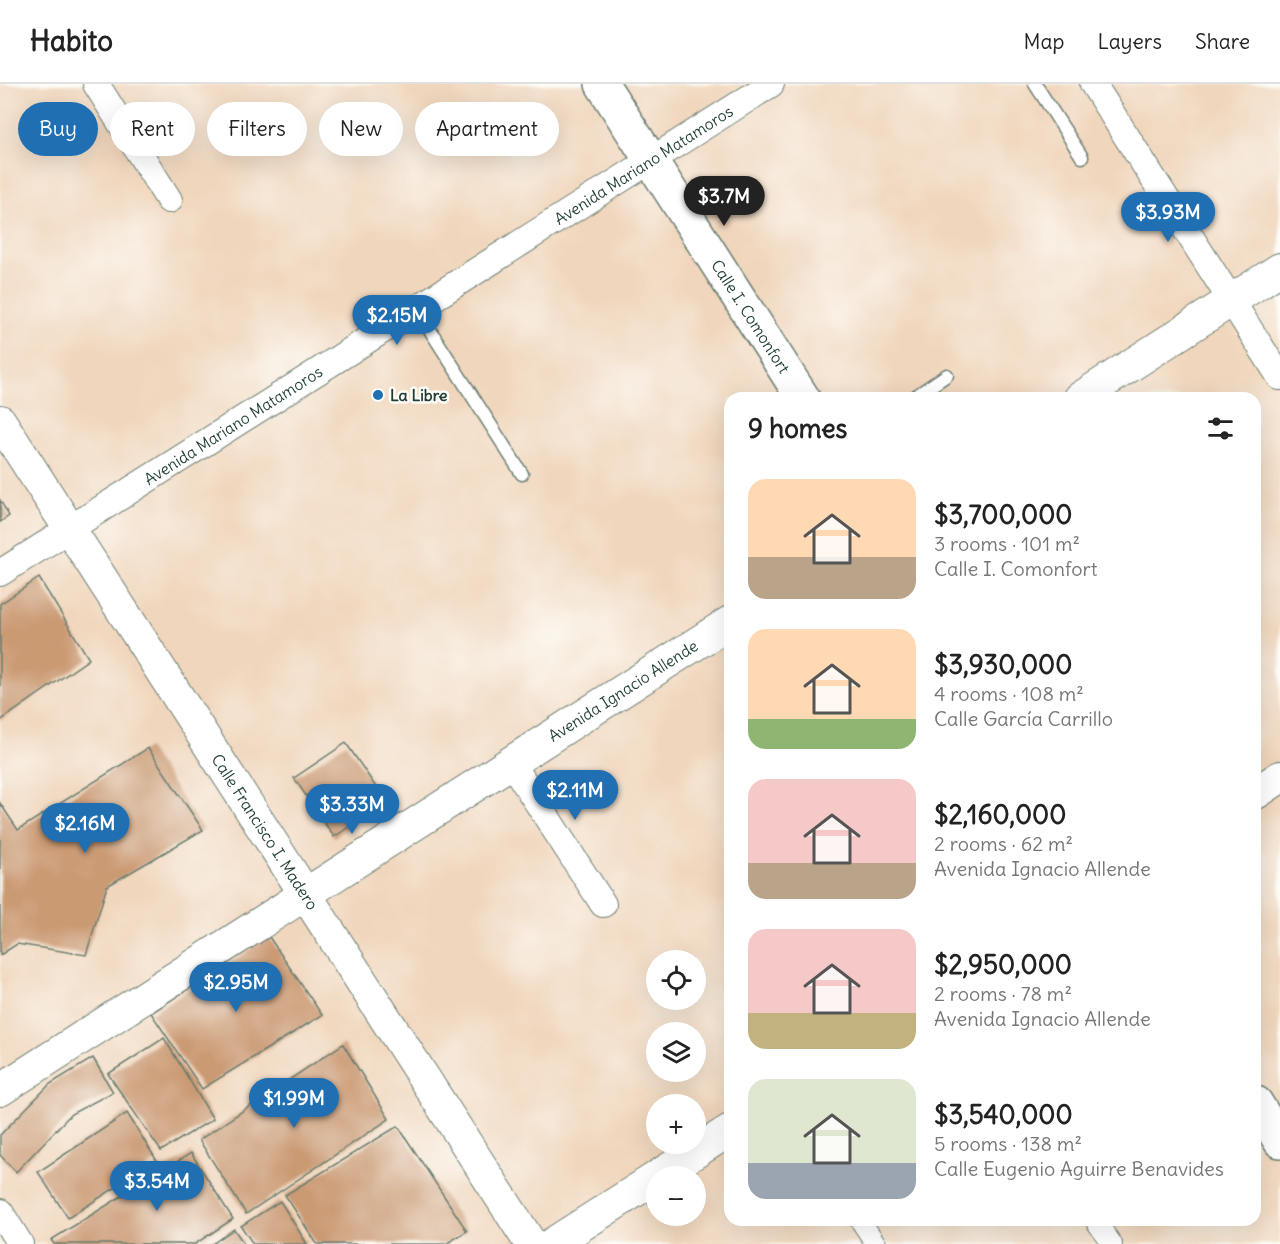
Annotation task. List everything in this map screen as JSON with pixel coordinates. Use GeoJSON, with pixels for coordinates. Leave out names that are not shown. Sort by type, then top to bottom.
{"type":"FeatureCollection","features":[{"type":"Feature","properties":{"kind":"main road","name":"Calle I. Comonfort"},"geometry":{"type":"LineString","coordinates":[[602,84],[799,392]]}},
{"type":"Feature","properties":{"kind":"main road"},"geometry":{"type":"LineString","coordinates":[[1261,1111],[1280,1141]]}},
{"type":"Feature","properties":{"kind":"street"},"geometry":{"type":"LineString","coordinates":[[96,84],[169,200]]}},
{"type":"Feature","properties":{"kind":"street","name":"Avenida Mariano Matamoros"},"geometry":{"type":"LineString","coordinates":[[0,573],[771,84]]}},
{"type":"Feature","properties":{"kind":"street"},"geometry":{"type":"LineString","coordinates":[[1093,84],[1280,377]]}},
{"type":"Feature","properties":{"kind":"street"},"geometry":{"type":"LineString","coordinates":[[1089,392],[1280,269]]}},
{"type":"Feature","properties":{"kind":"street","name":"Calle Francisco I. Madero"},"geometry":{"type":"LineString","coordinates":[[0,421],[531,1244]]}},
{"type":"Feature","properties":{"kind":"street","name":"Avenida Ignacio Allende"},"geometry":{"type":"LineString","coordinates":[[0,1090],[724,626]]}},
{"type":"Feature","properties":{"kind":"street"},"geometry":{"type":"LineString","coordinates":[[511,762],[603,904]]}},
{"type":"Feature","properties":{"kind":"street"},"geometry":{"type":"LineString","coordinates":[[1261,790],[1280,777]]}},
{"type":"Feature","properties":{"kind":"street"},"geometry":{"type":"LineString","coordinates":[[674,1166],[724,1134]]}},
{"type":"Feature","properties":{"kind":"street"},"geometry":{"type":"LineString","coordinates":[[552,1244],[646,1184]]}},
{"type":"Feature","properties":{"kind":"street"},"geometry":{"type":"LineString","coordinates":[[0,1212],[20,1244]]}},
{"type":"Feature","properties":{"kind":"street"},"geometry":{"type":"LineString","coordinates":[[864,1226],[876,1244]]}},
{"type":"Feature","properties":{"kind":"street"},"geometry":{"type":"LineString","coordinates":[[1099,1226],[1112,1244]]}},
{"type":"Feature","properties":{"kind":"lane"},"geometry":{"type":"LineString","coordinates":[[1035,84],[1082,157]]}},
{"type":"Feature","properties":{"kind":"lane"},"geometry":{"type":"LineString","coordinates":[[416,308],[522,474]]}},
{"type":"Feature","properties":{"kind":"lane"},"geometry":{"type":"LineString","coordinates":[[922,392],[947,375]]}},
{"type":"Feature","properties":{"kind":"shaded area"},"geometry":{"type":"Polygon","coordinates":[[[0,84],[1280,84],[1280,1244],[0,1244],[0,84]]]}},
{"type":"Feature","properties":{"kind":"building"},"geometry":{"type":"Polygon","coordinates":[[[0,500],[9,516],[0,522],[0,500]]]}},
{"type":"Feature","properties":{"kind":"building"},"geometry":{"type":"Polygon","coordinates":[[[39,578],[89,659],[0,721],[0,604],[39,578]]]}},
{"type":"Feature","properties":{"kind":"building"},"geometry":{"type":"Polygon","coordinates":[[[346,743],[386,802],[334,837],[294,778],[346,743]]]}},
{"type":"Feature","properties":{"kind":"building"},"geometry":{"type":"Polygon","coordinates":[[[148,748],[203,830],[107,886],[86,955],[17,944],[0,955],[0,803],[18,830],[148,748]]]}},
{"type":"Feature","properties":{"kind":"building"},"geometry":{"type":"Polygon","coordinates":[[[269,937],[322,1015],[202,1089],[151,1013],[269,937]]]}},
{"type":"Feature","properties":{"kind":"building"},"geometry":{"type":"Polygon","coordinates":[[[164,1038],[213,1119],[161,1151],[108,1074],[164,1038]]]}},
{"type":"Feature","properties":{"kind":"building"},"geometry":{"type":"Polygon","coordinates":[[[343,1044],[389,1119],[246,1214],[199,1140],[343,1044]]]}},
{"type":"Feature","properties":{"kind":"building"},"geometry":{"type":"Polygon","coordinates":[[[93,1058],[113,1092],[71,1114],[16,1172],[0,1155],[0,1135],[50,1084],[93,1058]]]}},
{"type":"Feature","properties":{"kind":"building"},"geometry":{"type":"Polygon","coordinates":[[[127,1113],[157,1161],[68,1218],[38,1172],[127,1113]]]}},
{"type":"Feature","properties":{"kind":"building"},"geometry":{"type":"Polygon","coordinates":[[[398,1126],[467,1231],[446,1244],[317,1244],[285,1195],[398,1126]]]}},
{"type":"Feature","properties":{"kind":"building"},"geometry":{"type":"Polygon","coordinates":[[[191,1153],[233,1219],[195,1244],[54,1244],[51,1240],[191,1153]]]}},
{"type":"Feature","properties":{"kind":"building"},"geometry":{"type":"Polygon","coordinates":[[[280,1201],[307,1244],[253,1244],[241,1226],[280,1201]]]}},
{"type":"Feature","properties":{"kind":"building"},"geometry":{"type":"Polygon","coordinates":[[[234,1229],[244,1244],[212,1244],[234,1229]]]}},
{"type":"Feature","properties":{"kind":"place","name":"La Libre"},"geometry":{"type":"Point","coordinates":[378,395]}}]}
